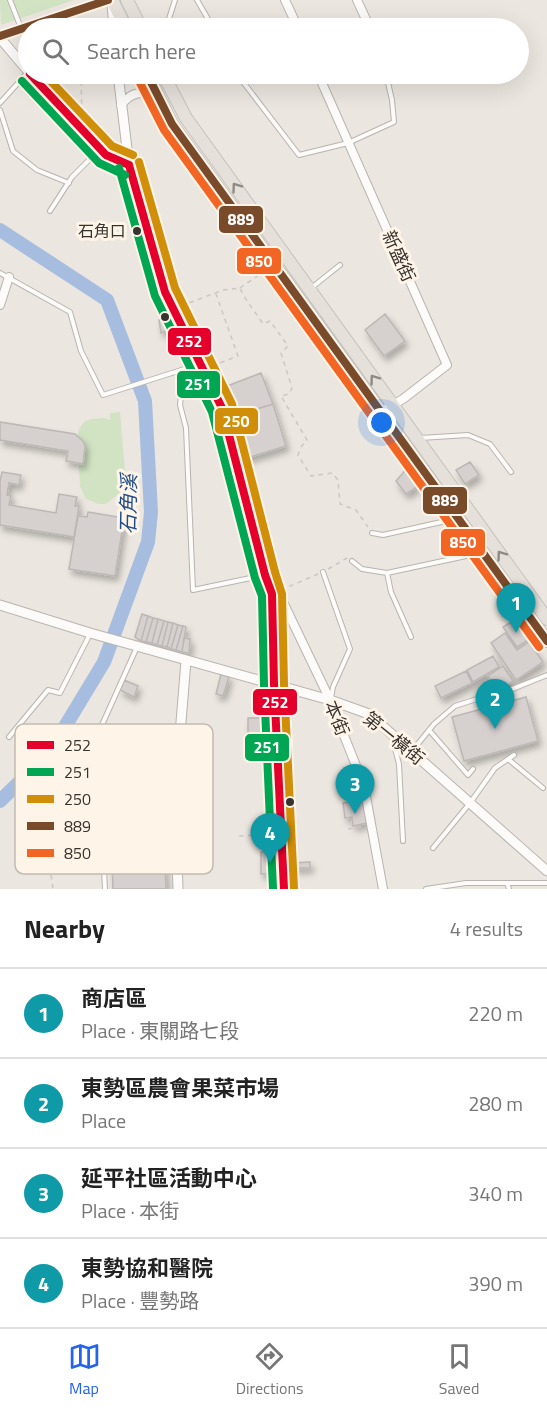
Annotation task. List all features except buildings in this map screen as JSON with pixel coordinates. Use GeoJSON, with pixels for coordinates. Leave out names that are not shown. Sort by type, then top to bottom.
{"type":"FeatureCollection","features":[{"type":"Feature","properties":{"kind":"main road"},"geometry":{"type":"LineString","coordinates":[[110,0],[120,18]]}},
{"type":"Feature","properties":{"kind":"main road"},"geometry":{"type":"LineString","coordinates":[[127,0],[136,18]]}},
{"type":"Feature","properties":{"kind":"main road"},"geometry":{"type":"LineString","coordinates":[[152,84],[172,124],[275,265],[387,408],[416,438],[547,619]]}},
{"type":"Feature","properties":{"kind":"main road"},"geometry":{"type":"LineString","coordinates":[[168,84],[186,118],[310,290],[459,519],[547,641]]}},
{"type":"Feature","properties":{"kind":"street"},"geometry":{"type":"LineString","coordinates":[[55,18],[110,0],[113,18]]}},
{"type":"Feature","properties":{"kind":"street"},"geometry":{"type":"LineString","coordinates":[[285,0],[293,18]]}},
{"type":"Feature","properties":{"kind":"street"},"geometry":{"type":"LineString","coordinates":[[357,0],[365,18]]}},
{"type":"Feature","properties":{"kind":"street"},"geometry":{"type":"LineString","coordinates":[[18,30],[0,37],[18,59]]}},
{"type":"Feature","properties":{"kind":"street"},"geometry":{"type":"LineString","coordinates":[[40,84],[106,155],[129,165]]}},
{"type":"Feature","properties":{"kind":"street"},"geometry":{"type":"LineString","coordinates":[[119,84],[129,165],[165,292],[222,408],[265,575],[272,594],[284,889]]}},
{"type":"Feature","properties":{"kind":"street","name":"新盛街"},"geometry":{"type":"LineString","coordinates":[[322,84],[447,365],[387,408]]}},
{"type":"Feature","properties":{"kind":"street"},"geometry":{"type":"LineString","coordinates":[[121,105],[127,97],[137,93],[158,97]]}},
{"type":"Feature","properties":{"kind":"street"},"geometry":{"type":"LineString","coordinates":[[0,305],[9,277]]}},
{"type":"Feature","properties":{"kind":"street","name":"本街"},"geometry":{"type":"LineString","coordinates":[[272,594],[283,602],[330,700],[364,786],[382,889]]}},
{"type":"Feature","properties":{"kind":"street","name":"第一橫街"},"geometry":{"type":"LineString","coordinates":[[0,605],[186,661],[330,700],[369,714],[547,871]]}},
{"type":"Feature","properties":{"kind":"street"},"geometry":{"type":"LineString","coordinates":[[180,724],[186,661]]}},
{"type":"Feature","properties":{"kind":"street"},"geometry":{"type":"LineString","coordinates":[[177,874],[178,889]]}},
{"type":"Feature","properties":{"kind":"lane"},"geometry":{"type":"LineString","coordinates":[[10,0],[18,21]]}},
{"type":"Feature","properties":{"kind":"lane"},"geometry":{"type":"LineString","coordinates":[[170,18],[176,0]]}},
{"type":"Feature","properties":{"kind":"lane"},"geometry":{"type":"LineString","coordinates":[[197,0],[207,18]]}},
{"type":"Feature","properties":{"kind":"lane"},"geometry":{"type":"LineString","coordinates":[[0,103],[18,84]]}},
{"type":"Feature","properties":{"kind":"lane"},"geometry":{"type":"LineString","coordinates":[[245,84],[299,155],[348,142],[394,122],[388,84]]}},
{"type":"Feature","properties":{"kind":"lane"},"geometry":{"type":"LineString","coordinates":[[0,111],[13,151],[37,170],[69,183]]}},
{"type":"Feature","properties":{"kind":"lane"},"geometry":{"type":"LineString","coordinates":[[50,211],[69,183],[100,149]]}},
{"type":"Feature","properties":{"kind":"lane"},"geometry":{"type":"LineString","coordinates":[[310,290],[340,265]]}},
{"type":"Feature","properties":{"kind":"lane"},"geometry":{"type":"LineString","coordinates":[[0,273],[70,312],[81,351],[103,395],[159,376],[202,367]]}},
{"type":"Feature","properties":{"kind":"lane"},"geometry":{"type":"LineString","coordinates":[[181,395],[180,405],[186,428],[193,590],[265,575]]}},
{"type":"Feature","properties":{"kind":"lane"},"geometry":{"type":"LineString","coordinates":[[416,438],[468,435],[490,444],[511,472]]}},
{"type":"Feature","properties":{"kind":"lane"},"geometry":{"type":"LineString","coordinates":[[372,533],[383,534],[459,519]]}},
{"type":"Feature","properties":{"kind":"lane"},"geometry":{"type":"LineString","coordinates":[[352,561],[362,569],[387,573],[483,552]]}},
{"type":"Feature","properties":{"kind":"lane"},"geometry":{"type":"LineString","coordinates":[[323,572],[350,649],[333,687],[330,700]]}},
{"type":"Feature","properties":{"kind":"lane"},"geometry":{"type":"LineString","coordinates":[[387,573],[391,592],[411,637]]}},
{"type":"Feature","properties":{"kind":"lane"},"geometry":{"type":"LineString","coordinates":[[20,724],[48,690],[60,693],[90,633]]}},
{"type":"Feature","properties":{"kind":"lane"},"geometry":{"type":"LineString","coordinates":[[102,724],[137,646]]}},
{"type":"Feature","properties":{"kind":"lane"},"geometry":{"type":"LineString","coordinates":[[412,751],[429,730],[455,706],[500,694],[547,675]]}},
{"type":"Feature","properties":{"kind":"lane"},"geometry":{"type":"LineString","coordinates":[[9,737],[15,730]]}},
{"type":"Feature","properties":{"kind":"lane"},"geometry":{"type":"LineString","coordinates":[[429,730],[468,775],[473,769]]}},
{"type":"Feature","properties":{"kind":"lane"},"geometry":{"type":"LineString","coordinates":[[391,733],[399,764],[403,841]]}},
{"type":"Feature","properties":{"kind":"lane"},"geometry":{"type":"LineString","coordinates":[[433,848],[495,768],[514,755]]}},
{"type":"Feature","properties":{"kind":"lane"},"geometry":{"type":"LineString","coordinates":[[508,759],[543,788]]}},
{"type":"Feature","properties":{"kind":"lane"},"geometry":{"type":"LineString","coordinates":[[104,876],[105,889]]}},
{"type":"Feature","properties":{"kind":"lane"},"geometry":{"type":"LineString","coordinates":[[426,889],[466,883],[547,883]]}},
{"type":"Feature","properties":{"kind":"lane"},"geometry":{"type":"LineString","coordinates":[[507,883],[509,889]]}},
{"type":"Feature","properties":{"kind":"path"},"geometry":{"type":"LineString","coordinates":[[81,84],[82,130]]}},
{"type":"Feature","properties":{"kind":"path"},"geometry":{"type":"LineString","coordinates":[[173,309],[216,293],[240,288],[275,265]]}},
{"type":"Feature","properties":{"kind":"path"},"geometry":{"type":"LineString","coordinates":[[240,288],[248,305],[263,324],[270,321],[288,346],[281,352],[292,388],[289,394],[281,396],[307,441],[301,447],[298,455],[311,476],[332,473],[338,480],[340,504],[356,510],[372,533]]}},
{"type":"Feature","properties":{"kind":"path"},"geometry":{"type":"LineString","coordinates":[[202,367],[238,356],[216,293]]}},
{"type":"Feature","properties":{"kind":"path"},"geometry":{"type":"LineString","coordinates":[[272,594],[323,572],[349,557],[352,561]]}},
{"type":"Feature","properties":{"kind":"path"},"geometry":{"type":"LineString","coordinates":[[256,819],[280,817]]}},
{"type":"Feature","properties":{"kind":"path"},"geometry":{"type":"LineString","coordinates":[[348,829],[371,825]]}},
{"type":"Feature","properties":{"kind":"path"},"geometry":{"type":"LineString","coordinates":[[238,836],[281,833]]}},
{"type":"Feature","properties":{"kind":"path"},"geometry":{"type":"LineString","coordinates":[[99,874],[104,876]]}},
{"type":"Feature","properties":{"kind":"path"},"geometry":{"type":"LineString","coordinates":[[51,875],[53,889]]}},
{"type":"Feature","properties":{"kind":"green space"},"geometry":{"type":"Polygon","coordinates":[[[0,0],[74,0],[18,18],[1,25],[0,0]]]}},
{"type":"Feature","properties":{"kind":"green space"},"geometry":{"type":"Polygon","coordinates":[[[120,412],[127,494],[117,495],[106,504],[98,504],[86,499],[80,486],[77,441],[79,429],[84,422],[91,419],[110,420],[110,413],[120,412]]]}},
{"type":"Feature","properties":{"kind":"waterway","name":"石角溪"},"geometry":{"type":"LineString","coordinates":[[0,230],[107,300],[145,401],[151,512],[148,542],[104,662],[67,724]]}},
{"type":"Feature","properties":{"kind":"waterway","name":"石角溪"},"geometry":{"type":"LineString","coordinates":[[0,801],[15,786]]}},
{"type":"Feature","properties":{"kind":"transit line","name":"889"},"geometry":{"type":"LineString","coordinates":[[54,18],[108,0]]}},
{"type":"Feature","properties":{"kind":"transit line","name":"889"},"geometry":{"type":"LineString","coordinates":[[0,36],[18,30]]}},
{"type":"Feature","properties":{"kind":"transit line","name":"251"},"geometry":{"type":"LineString","coordinates":[[25,84],[99,163],[125,175]]}},
{"type":"Feature","properties":{"kind":"transit line","name":"252"},"geometry":{"type":"LineString","coordinates":[[39,84],[106,155],[129,165]]}},
{"type":"Feature","properties":{"kind":"transit line","name":"250"},"geometry":{"type":"LineString","coordinates":[[53,84],[112,146],[133,155]]}},
{"type":"Feature","properties":{"kind":"transit line","name":"850"},"geometry":{"type":"LineString","coordinates":[[141,84],[164,130],[539,647]]}},
{"type":"Feature","properties":{"kind":"transit line","name":"889"},"geometry":{"type":"LineString","coordinates":[[152,84],[172,124],[547,641]]}},
{"type":"Feature","properties":{"kind":"transit line","name":"250"},"geometry":{"type":"LineString","coordinates":[[139,162],[175,288],[232,404],[282,594],[294,888]]}},
{"type":"Feature","properties":{"kind":"transit line","name":"252"},"geometry":{"type":"LineString","coordinates":[[129,165],[165,292],[222,408],[265,575],[272,594],[284,889]]}},
{"type":"Feature","properties":{"kind":"transit line","name":"251"},"geometry":{"type":"LineString","coordinates":[[119,168],[155,296],[212,412],[255,578],[262,596],[273,889]]}},
{"type":"Feature","properties":{"kind":"place","name":"石角口"},"geometry":{"type":"Point","coordinates":[137,231]}},
{"type":"Feature","properties":{"kind":"place","name":"商店區"},"geometry":{"type":"Point","coordinates":[516,633]}},
{"type":"Feature","properties":{"kind":"place","name":"東勢區農會果菜市場"},"geometry":{"type":"Point","coordinates":[495,729]}},
{"type":"Feature","properties":{"kind":"place","name":"延平社區活動中心"},"geometry":{"type":"Point","coordinates":[355,814]}},
{"type":"Feature","properties":{"kind":"place","name":"東勢協和醫院"},"geometry":{"type":"Point","coordinates":[270,863]}}]}
